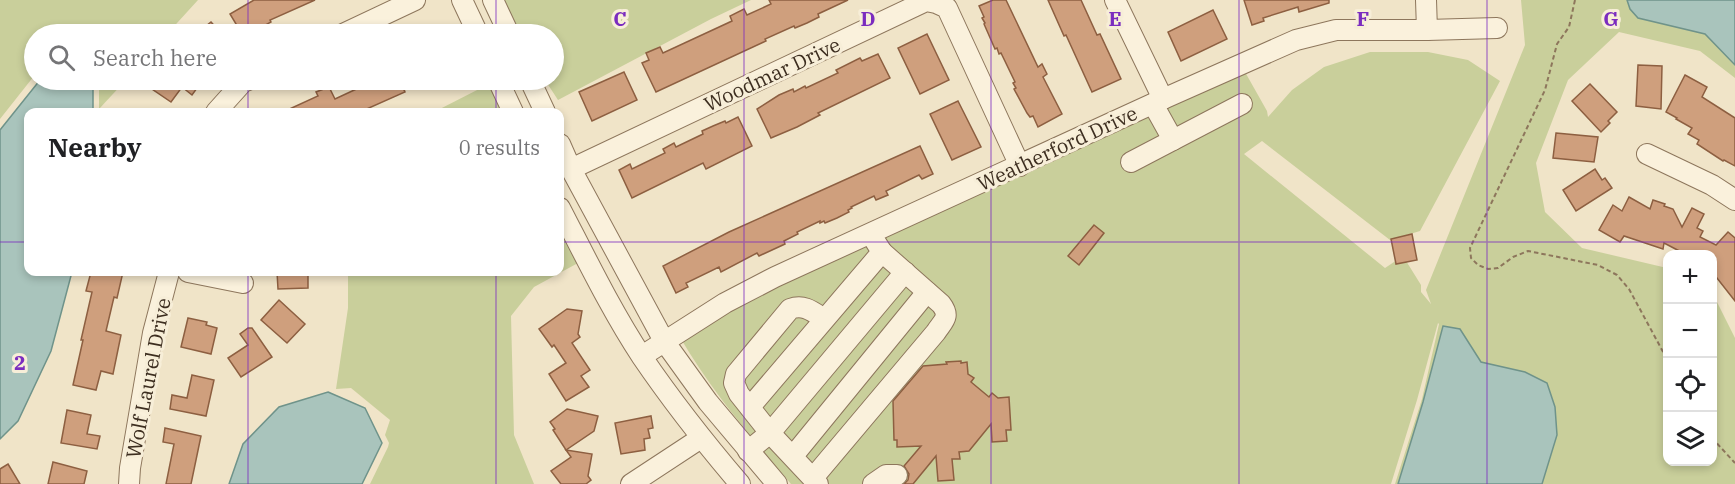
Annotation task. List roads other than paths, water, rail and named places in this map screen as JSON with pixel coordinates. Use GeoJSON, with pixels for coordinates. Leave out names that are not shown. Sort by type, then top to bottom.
{"type":"FeatureCollection","features":[{"type":"Feature","properties":{"kind":"street"},"geometry":{"type":"LineString","coordinates":[[364,24],[415,0]]}},
{"type":"Feature","properties":{"kind":"street"},"geometry":{"type":"LineString","coordinates":[[462,0],[473,24]]}},
{"type":"Feature","properties":{"kind":"street"},"geometry":{"type":"LineString","coordinates":[[493,0],[504,24]]}},
{"type":"Feature","properties":{"kind":"street"},"geometry":{"type":"LineString","coordinates":[[1115,0],[1173,140]]}},
{"type":"Feature","properties":{"kind":"street"},"geometry":{"type":"LineString","coordinates":[[1425,0],[1427,30]]}},
{"type":"Feature","properties":{"kind":"street","name":"Woodmar Drive"},"geometry":{"type":"LineString","coordinates":[[571,169],[926,1],[947,8],[1020,166]]}},
{"type":"Feature","properties":{"kind":"street","name":"Weatherford Drive"},"geometry":{"type":"LineString","coordinates":[[642,356],[725,303],[775,277],[1296,40],[1336,30],[1497,28]]}},
{"type":"Feature","properties":{"kind":"street"},"geometry":{"type":"LineString","coordinates":[[220,108],[236,90]]}},
{"type":"Feature","properties":{"kind":"street"},"geometry":{"type":"LineString","coordinates":[[503,90],[511,108]]}},
{"type":"Feature","properties":{"kind":"street"},"geometry":{"type":"LineString","coordinates":[[535,90],[543,108]]}},
{"type":"Feature","properties":{"kind":"street"},"geometry":{"type":"LineString","coordinates":[[1131,162],[1242,104]]}},
{"type":"Feature","properties":{"kind":"street"},"geometry":{"type":"LineString","coordinates":[[564,153],[664,340],[708,402],[777,484]]}},
{"type":"Feature","properties":{"kind":"street"},"geometry":{"type":"LineString","coordinates":[[1647,154],[1712,185],[1735,200]]}},
{"type":"Feature","properties":{"kind":"street"},"geometry":{"type":"LineString","coordinates":[[564,216],[616,313],[642,356],[701,438],[740,484]]}},
{"type":"Feature","properties":{"kind":"street"},"geometry":{"type":"LineString","coordinates":[[824,319],[807,308],[790,309],[736,374],[734,383],[770,433],[816,481],[929,341],[946,316],[946,311],[941,304],[882,252],[870,234]]}},
{"type":"Feature","properties":{"kind":"street"},"geometry":{"type":"LineString","coordinates":[[745,400],[824,319],[882,252]]}},
{"type":"Feature","properties":{"kind":"street"},"geometry":{"type":"LineString","coordinates":[[748,452],[770,433],[904,272]]}},
{"type":"Feature","properties":{"kind":"street","name":"Wolf Laurel Drive"},"geometry":{"type":"LineString","coordinates":[[129,484],[153,333],[168,276]]}},
{"type":"Feature","properties":{"kind":"street"},"geometry":{"type":"LineString","coordinates":[[208,276],[243,283]]}},
{"type":"Feature","properties":{"kind":"street"},"geometry":{"type":"LineString","coordinates":[[793,456],[927,292]]}},
{"type":"Feature","properties":{"kind":"street"},"geometry":{"type":"LineString","coordinates":[[632,484],[701,438]]}},
{"type":"Feature","properties":{"kind":"street"},"geometry":{"type":"LineString","coordinates":[[873,484],[886,475],[897,475]]}},
{"type":"Feature","properties":{"kind":"water"},"geometry":{"type":"Polygon","coordinates":[[[1627,0],[1735,0],[1735,65],[1705,34],[1638,18],[1630,9],[1627,0]]]}},
{"type":"Feature","properties":{"kind":"water"},"geometry":{"type":"Polygon","coordinates":[[[32,90],[93,90],[93,108],[24,108],[24,276],[71,276],[51,351],[18,421],[0,439],[0,130],[32,90]]]}},
{"type":"Feature","properties":{"kind":"water"},"geometry":{"type":"Polygon","coordinates":[[[1443,326],[1460,329],[1481,362],[1525,372],[1547,383],[1555,407],[1557,435],[1542,484],[1398,484],[1443,326]]]}},
{"type":"Feature","properties":{"kind":"water"},"geometry":{"type":"Polygon","coordinates":[[[328,392],[365,408],[382,443],[362,484],[229,484],[243,444],[279,407],[328,392]]]}}]}
